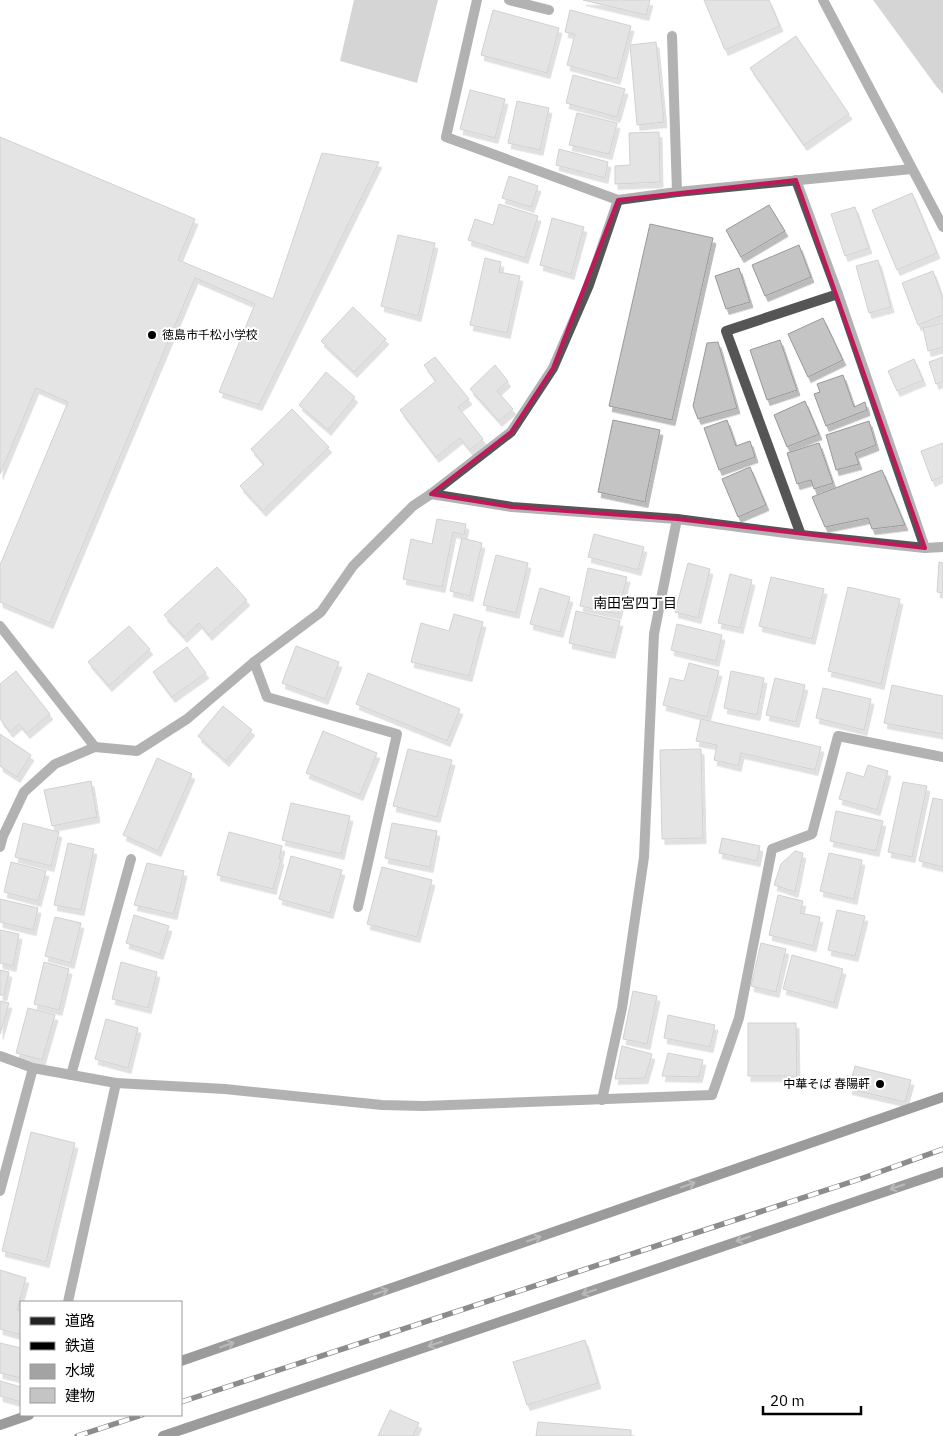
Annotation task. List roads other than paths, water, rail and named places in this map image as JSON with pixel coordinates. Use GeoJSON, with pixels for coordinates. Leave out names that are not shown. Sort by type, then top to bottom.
{"type":"FeatureCollection","features":[{"type":"Feature","properties":{"kind":"street"},"geometry":{"type":"LineString","coordinates":[[477,0],[446,137],[618,200],[678,192],[912,169]]}},
{"type":"Feature","properties":{"kind":"street"},"geometry":{"type":"LineString","coordinates":[[509,0],[550,10]]}},
{"type":"Feature","properties":{"kind":"street"},"geometry":{"type":"LineString","coordinates":[[823,0],[943,227]]}},
{"type":"Feature","properties":{"kind":"street"},"geometry":{"type":"LineString","coordinates":[[672,36],[678,192]]}},
{"type":"Feature","properties":{"kind":"street"},"geometry":{"type":"LineString","coordinates":[[796,180],[838,294],[925,548]]}},
{"type":"Feature","properties":{"kind":"street"},"geometry":{"type":"LineString","coordinates":[[0,847],[3,836],[24,792],[55,764],[95,747],[137,751],[187,719],[254,662],[321,612],[353,566],[413,506],[510,432],[554,368],[589,285],[618,200]]}},
{"type":"Feature","properties":{"kind":"street"},"geometry":{"type":"LineString","coordinates":[[801,535],[726,331],[838,294]]}},
{"type":"Feature","properties":{"kind":"street"},"geometry":{"type":"LineString","coordinates":[[431,494],[512,508],[677,519],[801,535],[925,548],[943,547]]}},
{"type":"Feature","properties":{"kind":"street"},"geometry":{"type":"LineString","coordinates":[[602,1100],[622,1008],[644,858],[654,634],[677,519]]}},
{"type":"Feature","properties":{"kind":"street"},"geometry":{"type":"LineString","coordinates":[[0,626],[95,747]]}},
{"type":"Feature","properties":{"kind":"street"},"geometry":{"type":"LineString","coordinates":[[254,662],[267,697],[397,734],[358,907]]}},
{"type":"Feature","properties":{"kind":"street"},"geometry":{"type":"LineString","coordinates":[[0,1056],[33,1068],[116,1083],[225,1089],[382,1105],[424,1106],[712,1095],[739,1018],[772,848],[812,834],[838,736],[943,757]]}},
{"type":"Feature","properties":{"kind":"street"},"geometry":{"type":"LineString","coordinates":[[71,1075],[131,859]]}},
{"type":"Feature","properties":{"kind":"street"},"geometry":{"type":"LineString","coordinates":[[0,1191],[33,1068]]}},
{"type":"Feature","properties":{"kind":"street"},"geometry":{"type":"LineString","coordinates":[[68,1301],[116,1083]]}},
{"type":"Feature","properties":{"kind":"street"},"geometry":{"type":"LineString","coordinates":[[182,1361],[943,1097]]}},
{"type":"Feature","properties":{"kind":"street"},"geometry":{"type":"LineString","coordinates":[[163,1436],[943,1172]]}},
{"type":"Feature","properties":{"kind":"street"},"geometry":{"type":"LineString","coordinates":[[0,1425],[26,1416]]}},
{"type":"Feature","properties":{"kind":"water"},"geometry":{"type":"Polygon","coordinates":[[[354,0],[438,0],[417,83],[340,61],[354,0]]]}},
{"type":"Feature","properties":{"kind":"water"},"geometry":{"type":"Polygon","coordinates":[[[873,0],[943,0],[943,94],[936,86],[873,0]]]}},
{"type":"Feature","properties":{"kind":"railway"},"geometry":{"type":"LineString","coordinates":[[182,1402],[863,1178],[943,1149]]}},
{"type":"Feature","properties":{"kind":"railway"},"geometry":{"type":"LineString","coordinates":[[77,1436],[139,1416]]}},
{"type":"Feature","properties":{"kind":"place","name":"徳島市千松小学校"},"geometry":{"type":"Point","coordinates":[152,335]}},
{"type":"Feature","properties":{"kind":"place","name":"中華そば 春陽軒"},"geometry":{"type":"Point","coordinates":[880,1084]}},
{"type":"Feature","properties":{"kind":"district","name":"南田宮四丁目"},"geometry":{"type":"Point","coordinates":[635,603]}}]}
